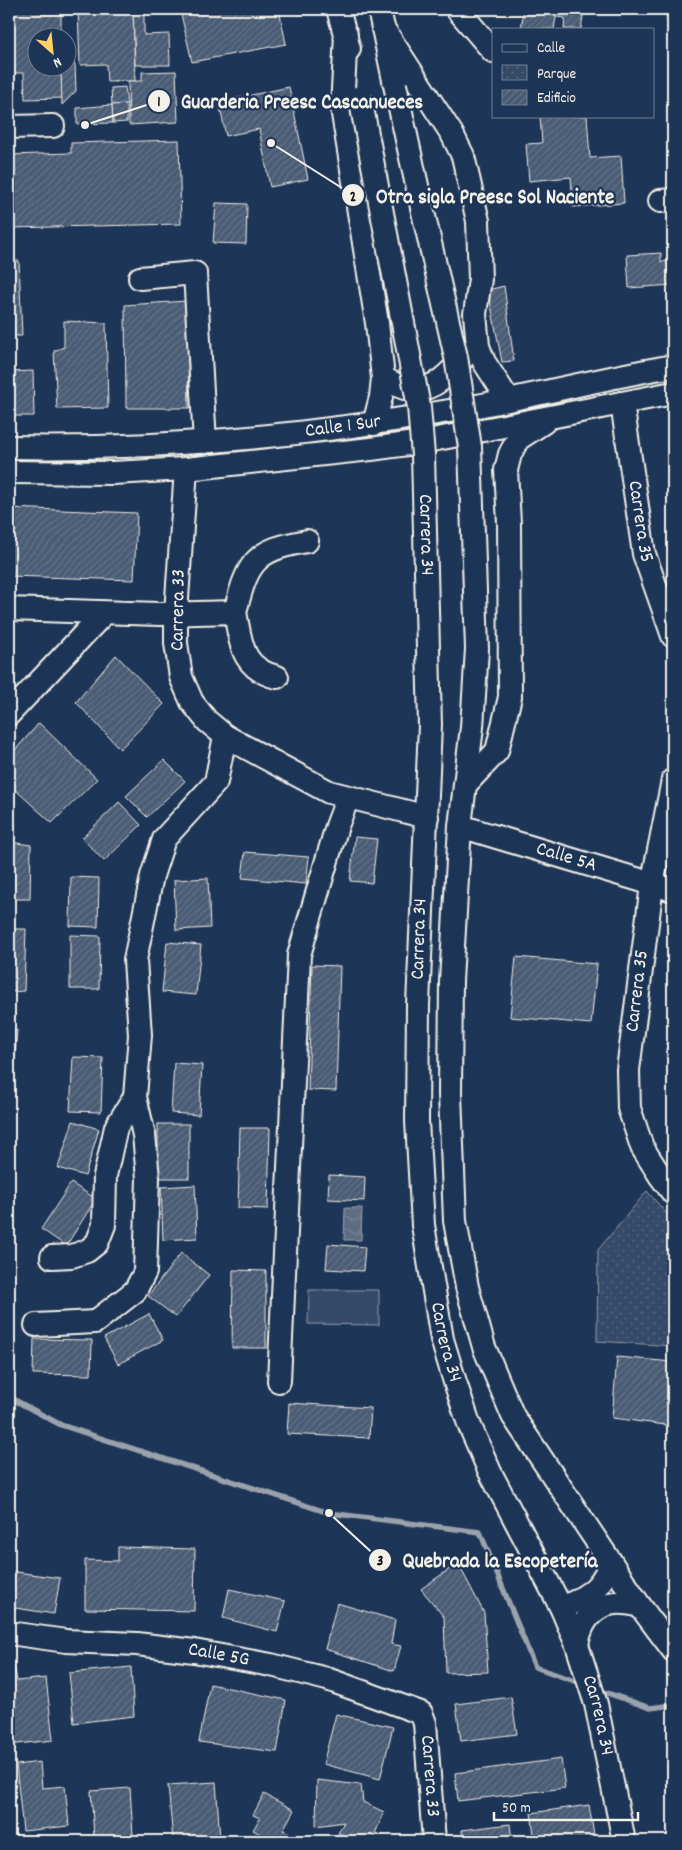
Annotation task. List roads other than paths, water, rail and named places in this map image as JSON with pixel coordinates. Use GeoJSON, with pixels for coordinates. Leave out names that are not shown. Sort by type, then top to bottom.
{"type":"FeatureCollection","features":[{"type":"Feature","properties":{"kind":"street","name":"Carrera 34"},"geometry":{"type":"LineString","coordinates":[[338,9],[346,34],[360,97],[418,407],[423,455],[430,725],[418,1005],[417,1121],[423,1225],[442,1339],[469,1424],[490,1472],[562,1609],[580,1653],[596,1704],[624,1841]]}},
{"type":"Feature","properties":{"kind":"street"},"geometry":{"type":"LineString","coordinates":[[456,9],[492,50]]}},
{"type":"Feature","properties":{"kind":"street","name":"Carrera 34"},"geometry":{"type":"LineString","coordinates":[[381,18],[456,357],[470,447],[477,649],[472,727],[460,826],[450,981],[450,1094],[454,1221],[467,1287],[484,1347],[514,1416],[640,1606]]}},
{"type":"Feature","properties":{"kind":"street"},"geometry":{"type":"LineString","coordinates":[[381,18],[452,134],[463,156],[478,221],[480,279],[475,314],[477,340],[484,362],[508,399]]}},
{"type":"Feature","properties":{"kind":"street"},"geometry":{"type":"LineString","coordinates":[[346,34],[342,108],[375,314],[383,378],[381,397],[374,424]]}},
{"type":"Feature","properties":{"kind":"street"},"geometry":{"type":"LineString","coordinates":[[9,127],[53,126]]}},
{"type":"Feature","properties":{"kind":"street"},"geometry":{"type":"LineString","coordinates":[[140,278],[195,273],[205,442]]}},
{"type":"Feature","properties":{"kind":"street"},"geometry":{"type":"LineString","coordinates":[[383,378],[410,389],[426,388],[451,371],[477,340]]}},
{"type":"Feature","properties":{"kind":"street","name":"Calle 1 Sur"},"geometry":{"type":"LineString","coordinates":[[9,447],[92,448],[205,442],[374,424],[458,410],[673,366]]}},
{"type":"Feature","properties":{"kind":"street","name":"Calle 1 Sur"},"geometry":{"type":"LineString","coordinates":[[9,472],[114,473],[186,469],[372,449],[422,442],[552,418],[673,393]]}},
{"type":"Feature","properties":{"kind":"street","name":"Carrera 35"},"geometry":{"type":"LineString","coordinates":[[622,403],[644,554],[673,636]]}},
{"type":"Feature","properties":{"kind":"street"},"geometry":{"type":"LineString","coordinates":[[465,785],[497,751],[510,697],[506,470],[510,454],[518,439],[552,418]]}},
{"type":"Feature","properties":{"kind":"street","name":"Carrera 33"},"geometry":{"type":"LineString","coordinates":[[186,469],[176,613],[176,643],[181,677],[192,702],[207,721],[225,736]]}},
{"type":"Feature","properties":{"kind":"street"},"geometry":{"type":"LineString","coordinates":[[277,677],[264,674],[253,666],[244,654],[235,612],[242,585],[250,567],[265,553],[283,545],[307,541]]}},
{"type":"Feature","properties":{"kind":"street"},"geometry":{"type":"LineString","coordinates":[[9,609],[104,613],[235,612]]}},
{"type":"Feature","properties":{"kind":"street"},"geometry":{"type":"LineString","coordinates":[[9,714],[104,613]]}},
{"type":"Feature","properties":{"kind":"street"},"geometry":{"type":"LineString","coordinates":[[36,1325],[95,1322],[135,1290],[145,1272],[148,1178],[144,1135],[135,1097],[140,1036],[135,960],[152,876],[164,839],[216,782],[225,736],[329,792],[427,817]]}},
{"type":"Feature","properties":{"kind":"street","name":"Carrera 35"},"geometry":{"type":"LineString","coordinates":[[673,780],[652,885],[628,1070],[629,1108],[642,1147],[660,1177],[673,1193]]}},
{"type":"Feature","properties":{"kind":"street"},"geometry":{"type":"LineString","coordinates":[[279,1381],[299,955],[337,826],[348,797]]}},
{"type":"Feature","properties":{"kind":"street","name":"Calle 5A"},"geometry":{"type":"LineString","coordinates":[[460,826],[673,890]]}},
{"type":"Feature","properties":{"kind":"street"},"geometry":{"type":"LineString","coordinates":[[52,1257],[72,1256],[87,1251],[97,1243],[104,1225],[105,1176],[116,1128],[135,1097]]}},
{"type":"Feature","properties":{"kind":"street"},"geometry":{"type":"LineString","coordinates":[[562,1609],[599,1586],[610,1562]]}},
{"type":"Feature","properties":{"kind":"street"},"geometry":{"type":"LineString","coordinates":[[580,1653],[579,1631],[587,1618],[598,1608],[619,1602],[640,1606],[673,1650]]}},
{"type":"Feature","properties":{"kind":"street","name":"Calle 5G"},"geometry":{"type":"LineString","coordinates":[[9,1633],[66,1641],[136,1644],[271,1665],[327,1679],[421,1713]]}},
{"type":"Feature","properties":{"kind":"street","name":"Carrera 33"},"geometry":{"type":"LineString","coordinates":[[421,1713],[425,1723],[434,1841]]}},
{"type":"Feature","properties":{"kind":"water"},"geometry":{"type":"Polygon","coordinates":[[[345,1208],[362,1208],[361,1240],[344,1240],[345,1208]]]}},
{"type":"Feature","properties":{"kind":"waterway"},"geometry":{"type":"LineString","coordinates":[[9,1397],[61,1425],[329,1513],[480,1532],[535,1667],[583,1684]]}},
{"type":"Feature","properties":{"kind":"waterway"},"geometry":{"type":"LineString","coordinates":[[596,1689],[650,1708],[673,1705]]}},
{"type":"Feature","properties":{"kind":"place","name":"Guarderia Preesc Cascanueces"},"geometry":{"type":"Point","coordinates":[85,125]}},
{"type":"Feature","properties":{"kind":"place","name":"Otra sigla Preesc Sol Naciente"},"geometry":{"type":"Point","coordinates":[271,143]}},
{"type":"Feature","properties":{"kind":"place","name":"Quebrada la Escopetería"},"geometry":{"type":"Point","coordinates":[329,1513]}}]}
